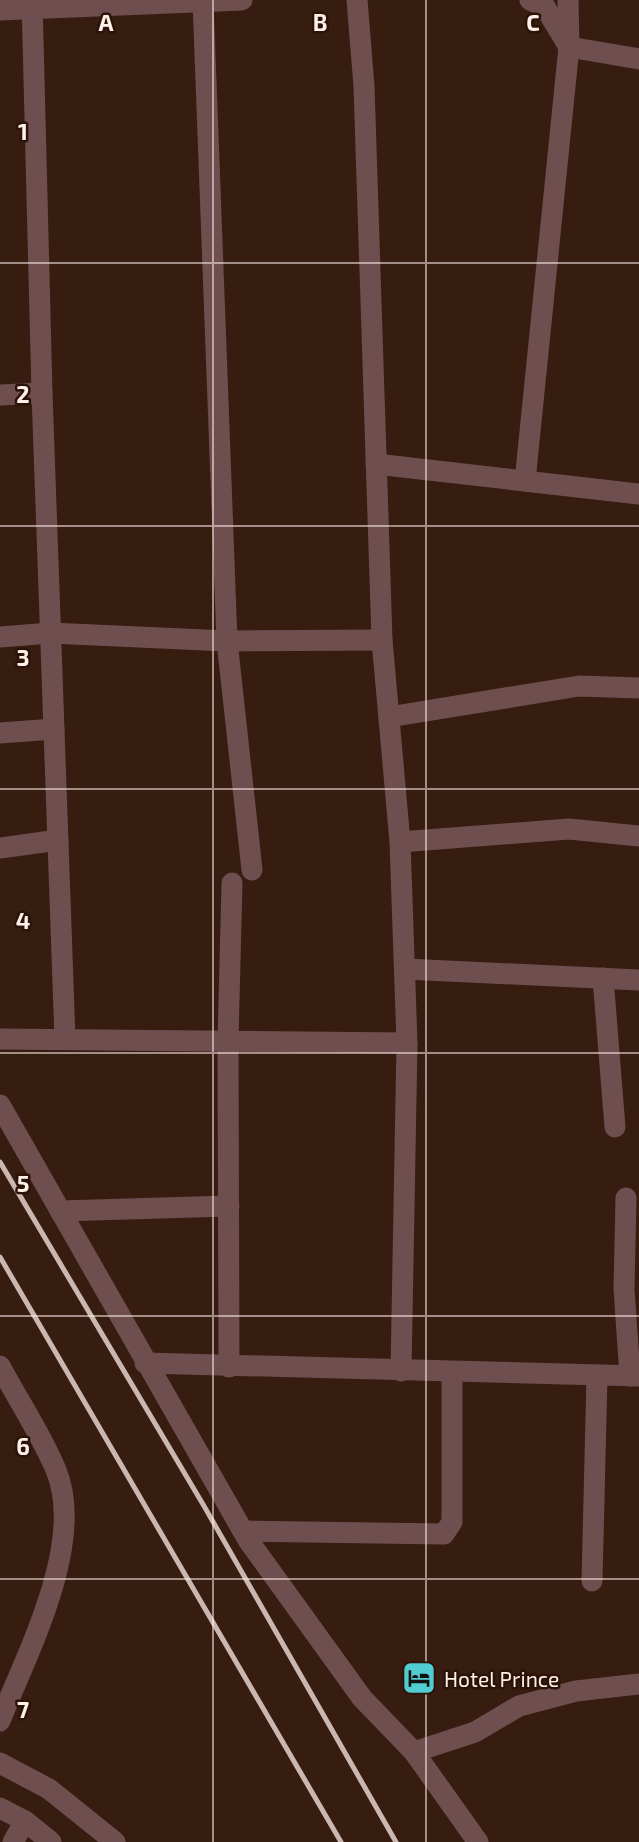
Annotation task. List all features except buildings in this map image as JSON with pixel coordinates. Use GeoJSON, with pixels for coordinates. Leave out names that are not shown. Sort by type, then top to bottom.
{"type":"FeatureCollection","features":[{"type":"Feature","properties":{"kind":"street"},"geometry":{"type":"LineString","coordinates":[[0,10],[32,4],[242,0]]}},
{"type":"Feature","properties":{"kind":"street"},"geometry":{"type":"LineString","coordinates":[[357,0],[364,86],[382,640],[400,842],[405,969],[407,1042],[401,1371]]}},
{"type":"Feature","properties":{"kind":"street"},"geometry":{"type":"LineString","coordinates":[[530,0],[545,7],[569,47],[639,60]]}},
{"type":"Feature","properties":{"kind":"street"},"geometry":{"type":"LineString","coordinates":[[525,481],[569,47],[568,0]]}},
{"type":"Feature","properties":{"kind":"street"},"geometry":{"type":"LineString","coordinates":[[203,1],[227,641],[252,870]]}},
{"type":"Feature","properties":{"kind":"street"},"geometry":{"type":"LineString","coordinates":[[32,4],[41,393],[65,1039]]}},
{"type":"Feature","properties":{"kind":"street"},"geometry":{"type":"LineString","coordinates":[[0,395],[41,393]]}},
{"type":"Feature","properties":{"kind":"street"},"geometry":{"type":"LineString","coordinates":[[376,464],[639,494]]}},
{"type":"Feature","properties":{"kind":"street"},"geometry":{"type":"LineString","coordinates":[[0,637],[50,633],[227,641],[382,640]]}},
{"type":"Feature","properties":{"kind":"street"},"geometry":{"type":"LineString","coordinates":[[389,717],[579,686],[639,688]]}},
{"type":"Feature","properties":{"kind":"street"},"geometry":{"type":"LineString","coordinates":[[0,733],[54,729]]}},
{"type":"Feature","properties":{"kind":"street"},"geometry":{"type":"LineString","coordinates":[[400,842],[569,829],[639,836]]}},
{"type":"Feature","properties":{"kind":"street"},"geometry":{"type":"LineString","coordinates":[[0,848],[58,840]]}},
{"type":"Feature","properties":{"kind":"street"},"geometry":{"type":"LineString","coordinates":[[229,1367],[228,1041],[233,883]]}},
{"type":"Feature","properties":{"kind":"street"},"geometry":{"type":"LineString","coordinates":[[405,969],[639,980]]}},
{"type":"Feature","properties":{"kind":"street"},"geometry":{"type":"LineString","coordinates":[[603,978],[615,1127]]}},
{"type":"Feature","properties":{"kind":"street"},"geometry":{"type":"LineString","coordinates":[[0,1039],[407,1042]]}},
{"type":"Feature","properties":{"kind":"street"},"geometry":{"type":"LineString","coordinates":[[0,1105],[243,1531],[362,1698],[415,1752],[478,1842]]}},
{"type":"Feature","properties":{"kind":"street"},"geometry":{"type":"LineString","coordinates":[[145,1363],[635,1376],[624,1289],[625,1198]]}},
{"type":"Feature","properties":{"kind":"street"},"geometry":{"type":"LineString","coordinates":[[60,1211],[229,1206]]}},
{"type":"Feature","properties":{"kind":"street"},"geometry":{"type":"LineString","coordinates":[[0,1366],[57,1472],[62,1507],[59,1574],[0,1721]]}},
{"type":"Feature","properties":{"kind":"street"},"geometry":{"type":"LineString","coordinates":[[243,1531],[444,1534],[452,1522],[452,1372]]}},
{"type":"Feature","properties":{"kind":"street"},"geometry":{"type":"LineString","coordinates":[[592,1581],[597,1376]]}},
{"type":"Feature","properties":{"kind":"street"},"geometry":{"type":"LineString","coordinates":[[415,1752],[475,1732],[519,1706],[576,1691],[639,1684]]}},
{"type":"Feature","properties":{"kind":"street"},"geometry":{"type":"LineString","coordinates":[[0,1763],[49,1790],[115,1842]]}},
{"type":"Feature","properties":{"kind":"street"},"geometry":{"type":"LineString","coordinates":[[0,1808],[25,1821],[51,1842]]}},
{"type":"Feature","properties":{"kind":"street"},"geometry":{"type":"LineString","coordinates":[[13,1842],[25,1821]]}},
{"type":"Feature","properties":{"kind":"railway"},"geometry":{"type":"LineString","coordinates":[[0,1162],[204,1506],[396,1842]]}},
{"type":"Feature","properties":{"kind":"railway"},"geometry":{"type":"LineString","coordinates":[[0,1257],[341,1842]]}},
{"type":"Feature","properties":{"kind":"place","name":"Hotel Prince"},"geometry":{"type":"Point","coordinates":[419,1678]}}]}
